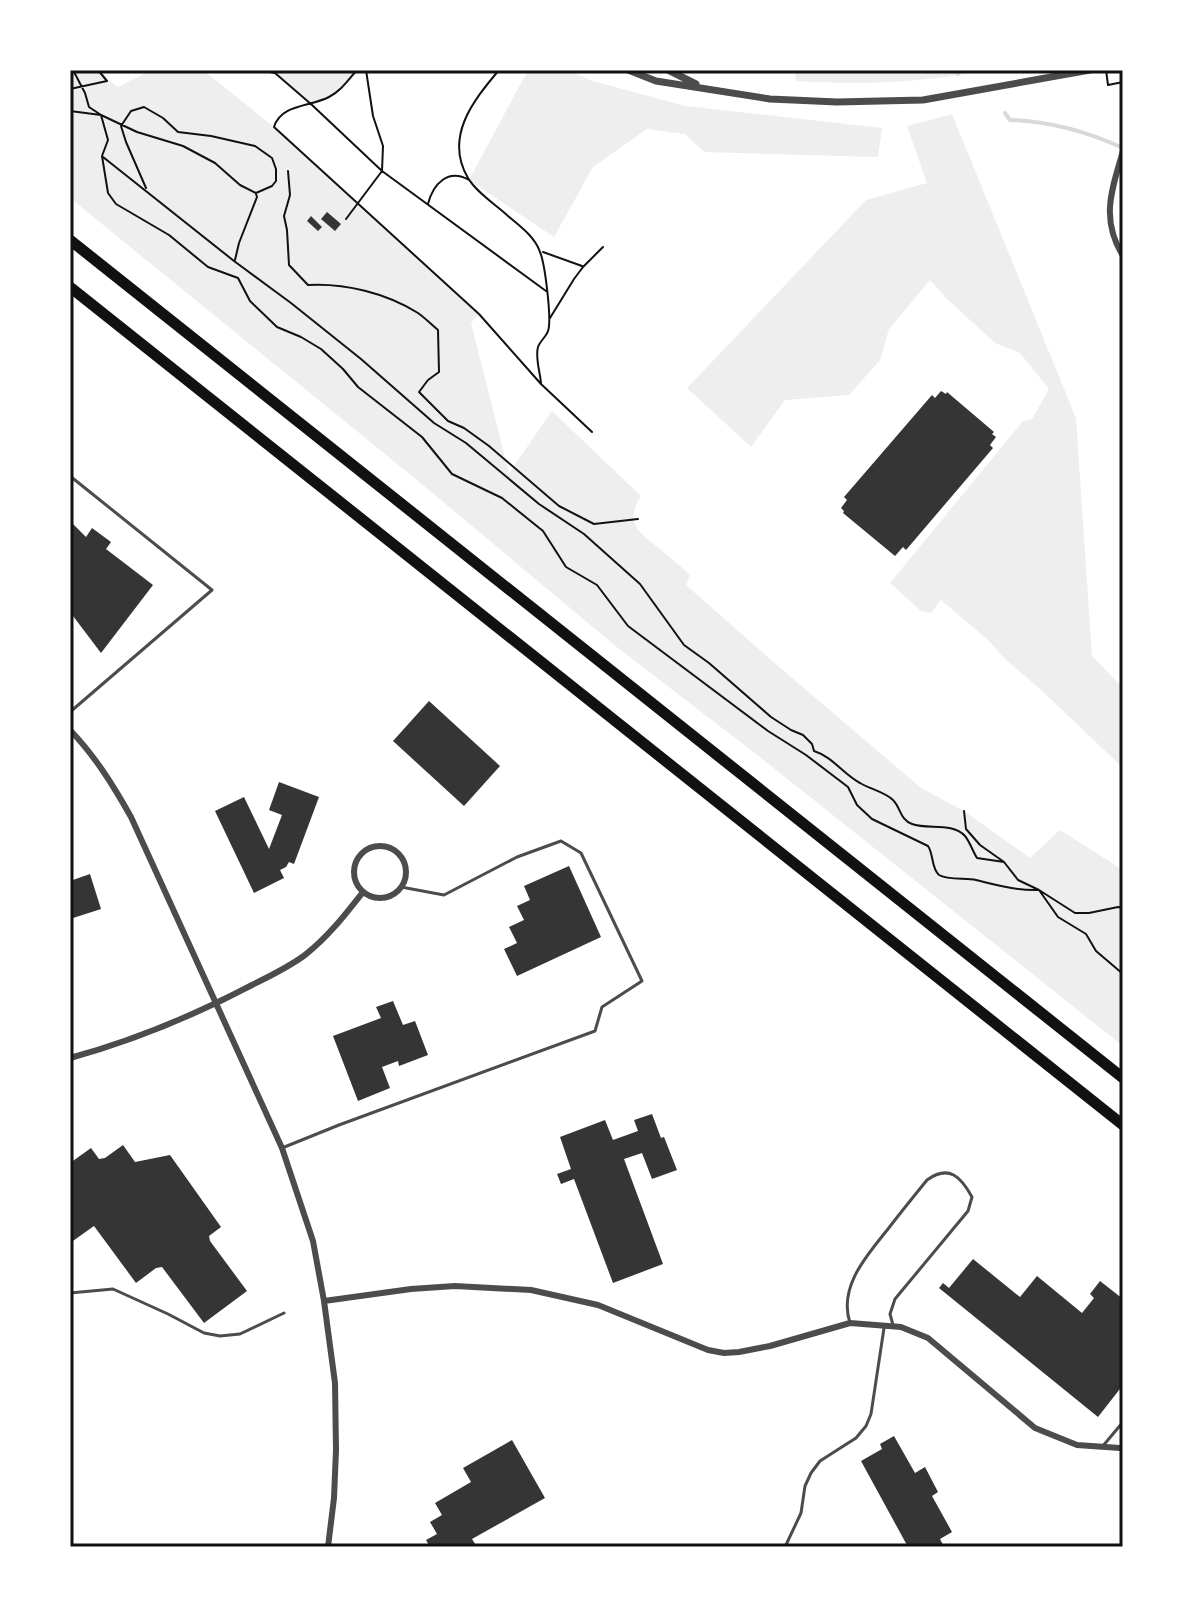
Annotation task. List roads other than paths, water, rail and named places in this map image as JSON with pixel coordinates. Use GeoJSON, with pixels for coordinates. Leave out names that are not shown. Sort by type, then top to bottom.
{"type":"FeatureCollection","features":[{"type":"Feature","properties":{"kind":"highway"},"geometry":{"type":"LineString","coordinates":[[70,240],[1123,1078]]}},
{"type":"Feature","properties":{"kind":"highway"},"geometry":{"type":"LineString","coordinates":[[70,287],[1123,1125]]}},
{"type":"Feature","properties":{"kind":"street"},"geometry":{"type":"LineString","coordinates":[[628,70],[656,81],[770,99],[837,102],[923,100],[1090,70]]}},
{"type":"Feature","properties":{"kind":"street"},"geometry":{"type":"LineString","coordinates":[[668,70],[705,89]]}},
{"type":"Feature","properties":{"kind":"street"},"geometry":{"type":"LineString","coordinates":[[1123,151],[1110,194],[1109,213],[1116,243],[1123,256]]}},
{"type":"Feature","properties":{"kind":"street"},"geometry":{"type":"LineString","coordinates":[[70,730],[89,750],[131,817],[282,1148],[313,1241],[335,1383],[335,1466],[328,1547]]}},
{"type":"Feature","properties":{"kind":"street"},"geometry":{"type":"LineString","coordinates":[[387,846],[395,850],[401,856],[406,872],[401,887],[387,897],[379,898],[363,892],[354,877],[356,859],[369,847],[387,846]]}},
{"type":"Feature","properties":{"kind":"street"},"geometry":{"type":"LineString","coordinates":[[70,1058],[218,1003],[291,965],[337,926],[363,892]]}},
{"type":"Feature","properties":{"kind":"street"},"geometry":{"type":"LineString","coordinates":[[324,1301],[455,1286],[531,1290],[598,1305],[708,1350],[724,1353],[770,1346],[850,1323],[901,1327],[928,1338],[1035,1428],[1077,1445],[1120,1448]]}},
{"type":"Feature","properties":{"kind":"lane"},"geometry":{"type":"LineString","coordinates":[[70,476],[212,590],[70,712]]}},
{"type":"Feature","properties":{"kind":"lane"},"geometry":{"type":"LineString","coordinates":[[282,1148],[595,1031],[602,1007],[642,981],[581,853],[561,841],[517,857],[444,895],[401,887]]}},
{"type":"Feature","properties":{"kind":"lane"},"geometry":{"type":"LineString","coordinates":[[850,1323],[846,1313],[851,1284],[861,1262],[927,1180],[936,1173],[950,1172],[964,1182],[972,1197],[968,1211],[895,1299],[890,1314],[893,1326]]}},
{"type":"Feature","properties":{"kind":"lane"},"geometry":{"type":"LineString","coordinates":[[70,1293],[113,1289],[204,1333],[220,1336],[240,1334],[284,1313]]}},
{"type":"Feature","properties":{"kind":"lane"},"geometry":{"type":"LineString","coordinates":[[785,1547],[801,1513],[805,1486],[811,1473],[820,1461],[856,1438],[866,1426],[871,1414],[884,1326]]}},
{"type":"Feature","properties":{"kind":"lane"},"geometry":{"type":"LineString","coordinates":[[1102,1447],[1123,1422]]}},
{"type":"Feature","properties":{"kind":"waterway"},"geometry":{"type":"LineString","coordinates":[[955,70],[958,74]]}},
{"type":"Feature","properties":{"kind":"waterway"},"geometry":{"type":"LineString","coordinates":[[1005,113],[1010,120],[1068,128],[1123,148]]}}]}
